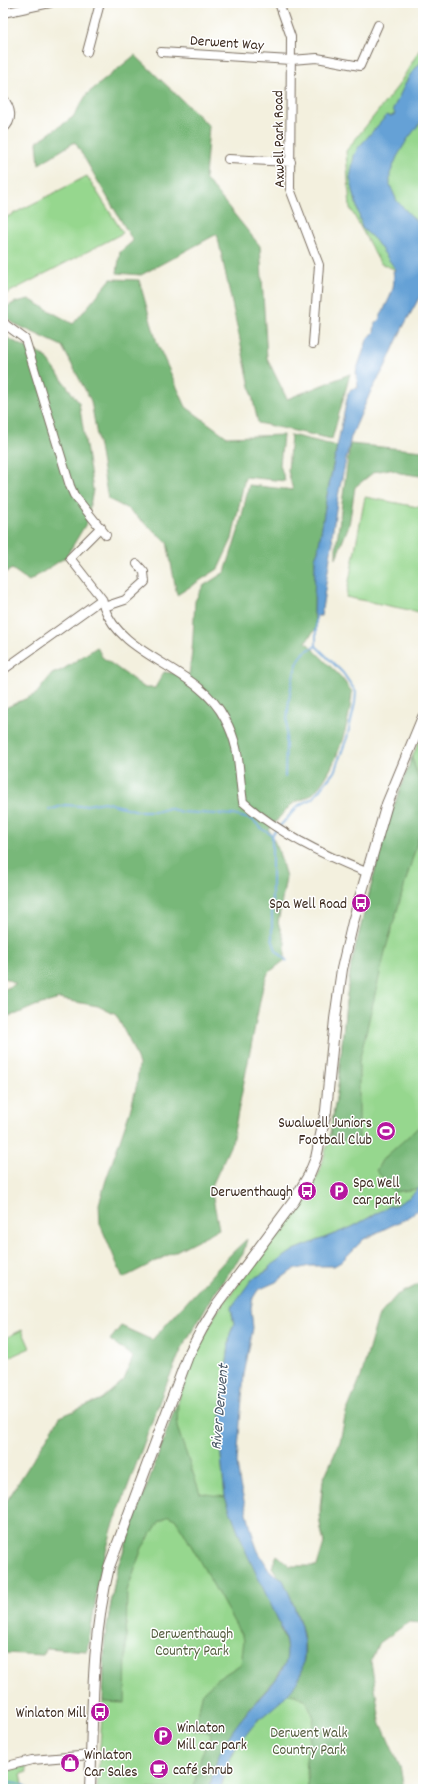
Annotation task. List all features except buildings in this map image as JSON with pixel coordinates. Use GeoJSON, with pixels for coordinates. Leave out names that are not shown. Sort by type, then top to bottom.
{"type":"FeatureCollection","features":[{"type":"Feature","properties":{"kind":"main road"},"geometry":{"type":"LineString","coordinates":[[90,1789],[95,1650],[104,1587],[109,1567],[188,1356],[198,1336],[234,1280],[294,1201],[309,1175],[316,1158],[326,1111],[335,1019],[342,969],[366,872],[387,804],[423,717]]}},
{"type":"Feature","properties":{"kind":"street"},"geometry":{"type":"LineString","coordinates":[[3,13],[50,3]]}},
{"type":"Feature","properties":{"kind":"street"},"geometry":{"type":"LineString","coordinates":[[87,52],[100,3]]}},
{"type":"Feature","properties":{"kind":"street","name":"Axwell Park Road"},"geometry":{"type":"LineString","coordinates":[[279,3],[291,37],[290,189],[319,265],[314,344]]}},
{"type":"Feature","properties":{"kind":"street","name":"Derwent Way"},"geometry":{"type":"LineString","coordinates":[[161,52],[291,60],[317,58],[360,66],[378,26]]}},
{"type":"Feature","properties":{"kind":"street"},"geometry":{"type":"LineString","coordinates":[[3,98],[8,105],[11,116],[9,122],[3,129]]}},
{"type":"Feature","properties":{"kind":"street"},"geometry":{"type":"LineString","coordinates":[[228,159],[291,162]]}},
{"type":"Feature","properties":{"kind":"street"},"geometry":{"type":"LineString","coordinates":[[3,321],[25,339],[70,486],[74,495],[106,535]]}},
{"type":"Feature","properties":{"kind":"street"},"geometry":{"type":"LineString","coordinates":[[101,527],[70,558],[103,603],[108,619],[121,635],[161,663],[192,681],[211,698],[225,718],[236,741],[243,802],[288,833],[341,862],[366,872]]}},
{"type":"Feature","properties":{"kind":"street"},"geometry":{"type":"LineString","coordinates":[[3,670],[103,603],[125,600],[144,582],[144,572],[137,564]]}},
{"type":"Feature","properties":{"kind":"street"},"geometry":{"type":"LineString","coordinates":[[3,1767],[32,1760],[91,1755]]}},
{"type":"Feature","properties":{"kind":"green space"},"geometry":{"type":"Polygon","coordinates":[[[423,44],[423,282],[380,263],[350,208],[346,151],[398,86],[423,44]]]}},
{"type":"Feature","properties":{"kind":"green space"},"geometry":{"type":"Polygon","coordinates":[[[135,55],[209,126],[205,178],[260,246],[267,358],[287,399],[350,374],[332,439],[258,423],[217,234],[141,275],[117,273],[120,252],[133,241],[75,142],[39,164],[37,142],[73,117],[87,94],[135,55]]]}},
{"type":"Feature","properties":{"kind":"green space"},"geometry":{"type":"Polygon","coordinates":[[[87,176],[123,233],[6,294],[3,288],[3,219],[87,176]]]}},
{"type":"Feature","properties":{"kind":"green space"},"geometry":{"type":"Polygon","coordinates":[[[111,279],[139,280],[157,343],[186,407],[227,437],[283,435],[280,465],[285,481],[245,477],[232,539],[218,569],[177,595],[167,542],[128,509],[108,499],[91,401],[62,346],[13,323],[7,317],[4,308],[16,302],[29,299],[73,324],[111,279]]]}},
{"type":"Feature","properties":{"kind":"green space"},"geometry":{"type":"Polygon","coordinates":[[[3,336],[46,357],[79,403],[93,490],[87,522],[66,557],[29,581],[12,569],[3,574],[3,336]]]}},
{"type":"Feature","properties":{"kind":"green space"},"geometry":{"type":"Polygon","coordinates":[[[291,435],[337,446],[318,551],[315,558],[314,614],[316,628],[306,642],[341,677],[352,692],[351,704],[340,747],[334,762],[320,786],[309,797],[291,805],[269,830],[278,849],[286,877],[278,923],[285,942],[285,960],[268,973],[263,986],[232,1142],[211,1188],[219,1229],[123,1278],[100,1224],[99,1204],[130,1111],[137,1084],[139,1064],[129,1039],[116,1015],[98,1006],[59,999],[35,1006],[17,1014],[3,1017],[3,990],[16,984],[3,977],[3,889],[7,878],[3,874],[3,709],[36,694],[52,674],[62,670],[97,647],[102,657],[145,688],[155,688],[164,672],[189,675],[195,601],[203,586],[225,572],[239,529],[249,485],[293,490],[288,471],[291,435]]]}},
{"type":"Feature","properties":{"kind":"green space"},"geometry":{"type":"Polygon","coordinates":[[[350,444],[423,451],[423,471],[420,476],[400,473],[389,469],[374,472],[355,487],[349,525],[336,558],[336,548],[350,444]]]}},
{"type":"Feature","properties":{"kind":"green space"},"geometry":{"type":"Polygon","coordinates":[[[365,497],[423,508],[423,590],[419,612],[346,597],[365,497]]]}},
{"type":"Feature","properties":{"kind":"green space","name":"Derwenthaugh Country Park"},"geometry":{"type":"Polygon","coordinates":[[[423,733],[423,1184],[408,1198],[400,1203],[390,1206],[352,1227],[294,1250],[261,1275],[231,1308],[234,1324],[230,1334],[219,1436],[225,1497],[279,1622],[212,1778],[210,1789],[97,1789],[103,1702],[105,1638],[117,1569],[196,1352],[217,1312],[305,1200],[321,1168],[330,1134],[338,1087],[351,965],[386,827],[412,757],[423,733]]]}},
{"type":"Feature","properties":{"kind":"green space"},"geometry":{"type":"Polygon","coordinates":[[[412,757],[423,793],[423,833],[420,833],[386,948],[359,1062],[359,1146],[330,1134],[338,1087],[351,965],[386,828],[412,757]]]}},
{"type":"Feature","properties":{"kind":"green space"},"geometry":{"type":"Polygon","coordinates":[[[423,1123],[423,1184],[418,1189],[394,1192],[376,1171],[382,1160],[423,1123]]]}},
{"type":"Feature","properties":{"kind":"green space"},"geometry":{"type":"Polygon","coordinates":[[[247,1239],[243,1254],[215,1292],[182,1348],[163,1392],[112,1529],[100,1575],[87,1651],[47,1648],[43,1655],[3,1653],[3,1572],[5,1568],[3,1565],[3,1507],[60,1417],[102,1399],[124,1380],[133,1357],[110,1340],[121,1326],[152,1340],[231,1254],[247,1239]]]}},
{"type":"Feature","properties":{"kind":"green space"},"geometry":{"type":"Polygon","coordinates":[[[423,1282],[423,1623],[409,1622],[378,1644],[371,1661],[380,1721],[400,1767],[404,1789],[308,1789],[306,1758],[314,1718],[306,1700],[296,1695],[287,1694],[297,1679],[303,1665],[305,1651],[304,1638],[283,1580],[279,1578],[272,1567],[277,1555],[290,1566],[317,1566],[324,1543],[320,1523],[323,1480],[340,1442],[346,1413],[361,1377],[378,1317],[396,1296],[423,1282]]]}},
{"type":"Feature","properties":{"kind":"green space"},"geometry":{"type":"Polygon","coordinates":[[[22,1330],[30,1348],[3,1360],[3,1339],[22,1330]]]}},
{"type":"Feature","properties":{"kind":"green space"},"geometry":{"type":"Polygon","coordinates":[[[178,1400],[177,1427],[200,1493],[225,1497],[279,1622],[286,1644],[287,1654],[286,1662],[275,1680],[247,1711],[216,1761],[210,1789],[193,1789],[201,1756],[211,1734],[205,1731],[194,1730],[203,1692],[216,1680],[241,1664],[244,1640],[184,1533],[175,1519],[168,1516],[159,1522],[142,1548],[127,1591],[125,1703],[103,1702],[105,1638],[117,1569],[178,1400]]]}},
{"type":"Feature","properties":{"kind":"green space","name":"Derwent Walk Country Park"},"geometry":{"type":"Polygon","coordinates":[[[346,1413],[387,1441],[361,1789],[221,1789],[229,1760],[240,1741],[256,1722],[287,1694],[332,1583],[320,1523],[320,1506],[323,1481],[340,1442],[346,1413]]]}},
{"type":"Feature","properties":{"kind":"green space"},"geometry":{"type":"Polygon","coordinates":[[[26,1766],[27,1772],[21,1774],[24,1789],[3,1789],[3,1772],[26,1766]]]}},
{"type":"Feature","properties":{"kind":"water"},"geometry":{"type":"Polygon","coordinates":[[[423,56],[423,119],[407,140],[397,157],[390,174],[390,185],[397,201],[423,228],[423,291],[402,329],[385,367],[370,393],[351,437],[338,496],[332,536],[333,542],[321,616],[316,616],[314,614],[315,558],[318,551],[327,495],[348,394],[351,389],[358,388],[356,372],[367,340],[374,332],[375,323],[379,320],[392,291],[394,278],[393,271],[396,270],[375,240],[362,228],[350,178],[354,156],[358,148],[387,115],[391,116],[395,114],[393,109],[409,76],[421,62],[423,56]]]}},
{"type":"Feature","properties":{"kind":"water"},"geometry":{"type":"Polygon","coordinates":[[[423,1184],[423,1206],[407,1218],[364,1239],[341,1262],[334,1266],[309,1266],[293,1270],[276,1282],[258,1290],[253,1298],[251,1308],[253,1328],[244,1375],[237,1463],[240,1485],[258,1551],[271,1573],[283,1580],[291,1598],[301,1626],[304,1643],[304,1657],[301,1675],[295,1685],[281,1701],[256,1722],[233,1751],[224,1771],[221,1789],[210,1789],[216,1763],[226,1741],[248,1711],[277,1678],[284,1667],[287,1656],[286,1641],[281,1627],[247,1554],[225,1497],[219,1436],[230,1334],[234,1324],[231,1308],[252,1279],[269,1270],[269,1267],[294,1250],[352,1227],[390,1206],[396,1205],[410,1197],[423,1184]]]}},
{"type":"Feature","properties":{"kind":"waterway"},"geometry":{"type":"LineString","coordinates":[[280,826],[298,806],[313,798],[334,772],[347,738],[355,703],[356,692],[343,673],[316,646],[316,616]]}},
{"type":"Feature","properties":{"kind":"waterway"},"geometry":{"type":"LineString","coordinates":[[285,777],[286,731],[290,692],[294,675],[298,661],[305,652],[316,646]]}},
{"type":"Feature","properties":{"kind":"waterway"},"geometry":{"type":"LineString","coordinates":[[49,810],[65,805],[80,806],[104,802],[138,811],[159,811],[168,808],[181,812],[234,815],[253,820],[262,829],[272,835]]}},
{"type":"Feature","properties":{"kind":"waterway"},"geometry":{"type":"LineString","coordinates":[[277,829],[272,835],[272,939],[276,950],[287,961]]}},
{"type":"Feature","properties":{"kind":"waterway"},"geometry":{"type":"LineString","coordinates":[[9,1783],[23,1784],[29,1789]]}},
{"type":"Feature","properties":{"kind":"place","name":"Spa Well Road"},"geometry":{"type":"Point","coordinates":[361,903]}},
{"type":"Feature","properties":{"kind":"place","name":"Swalwell Juniors Football Club"},"geometry":{"type":"Point","coordinates":[386,1131]}},
{"type":"Feature","properties":{"kind":"place","name":"Derwenthaugh"},"geometry":{"type":"Point","coordinates":[307,1191]}},
{"type":"Feature","properties":{"kind":"place","name":"Spa Well car park"},"geometry":{"type":"Point","coordinates":[339,1191]}},
{"type":"Feature","properties":{"kind":"place","name":"Winlaton Mill"},"geometry":{"type":"Point","coordinates":[100,1712]}},
{"type":"Feature","properties":{"kind":"place","name":"Winlaton Mill car park"},"geometry":{"type":"Point","coordinates":[163,1736]}},
{"type":"Feature","properties":{"kind":"place","name":"Winlaton Car Sales"},"geometry":{"type":"Point","coordinates":[70,1763]}},
{"type":"Feature","properties":{"kind":"place","name":"café shrub"},"geometry":{"type":"Point","coordinates":[159,1769]}},
{"type":"Feature","properties":{"kind":"water label","name":"River Derwent"},"geometry":{"type":"Point","coordinates":[218,1407]}}]}
